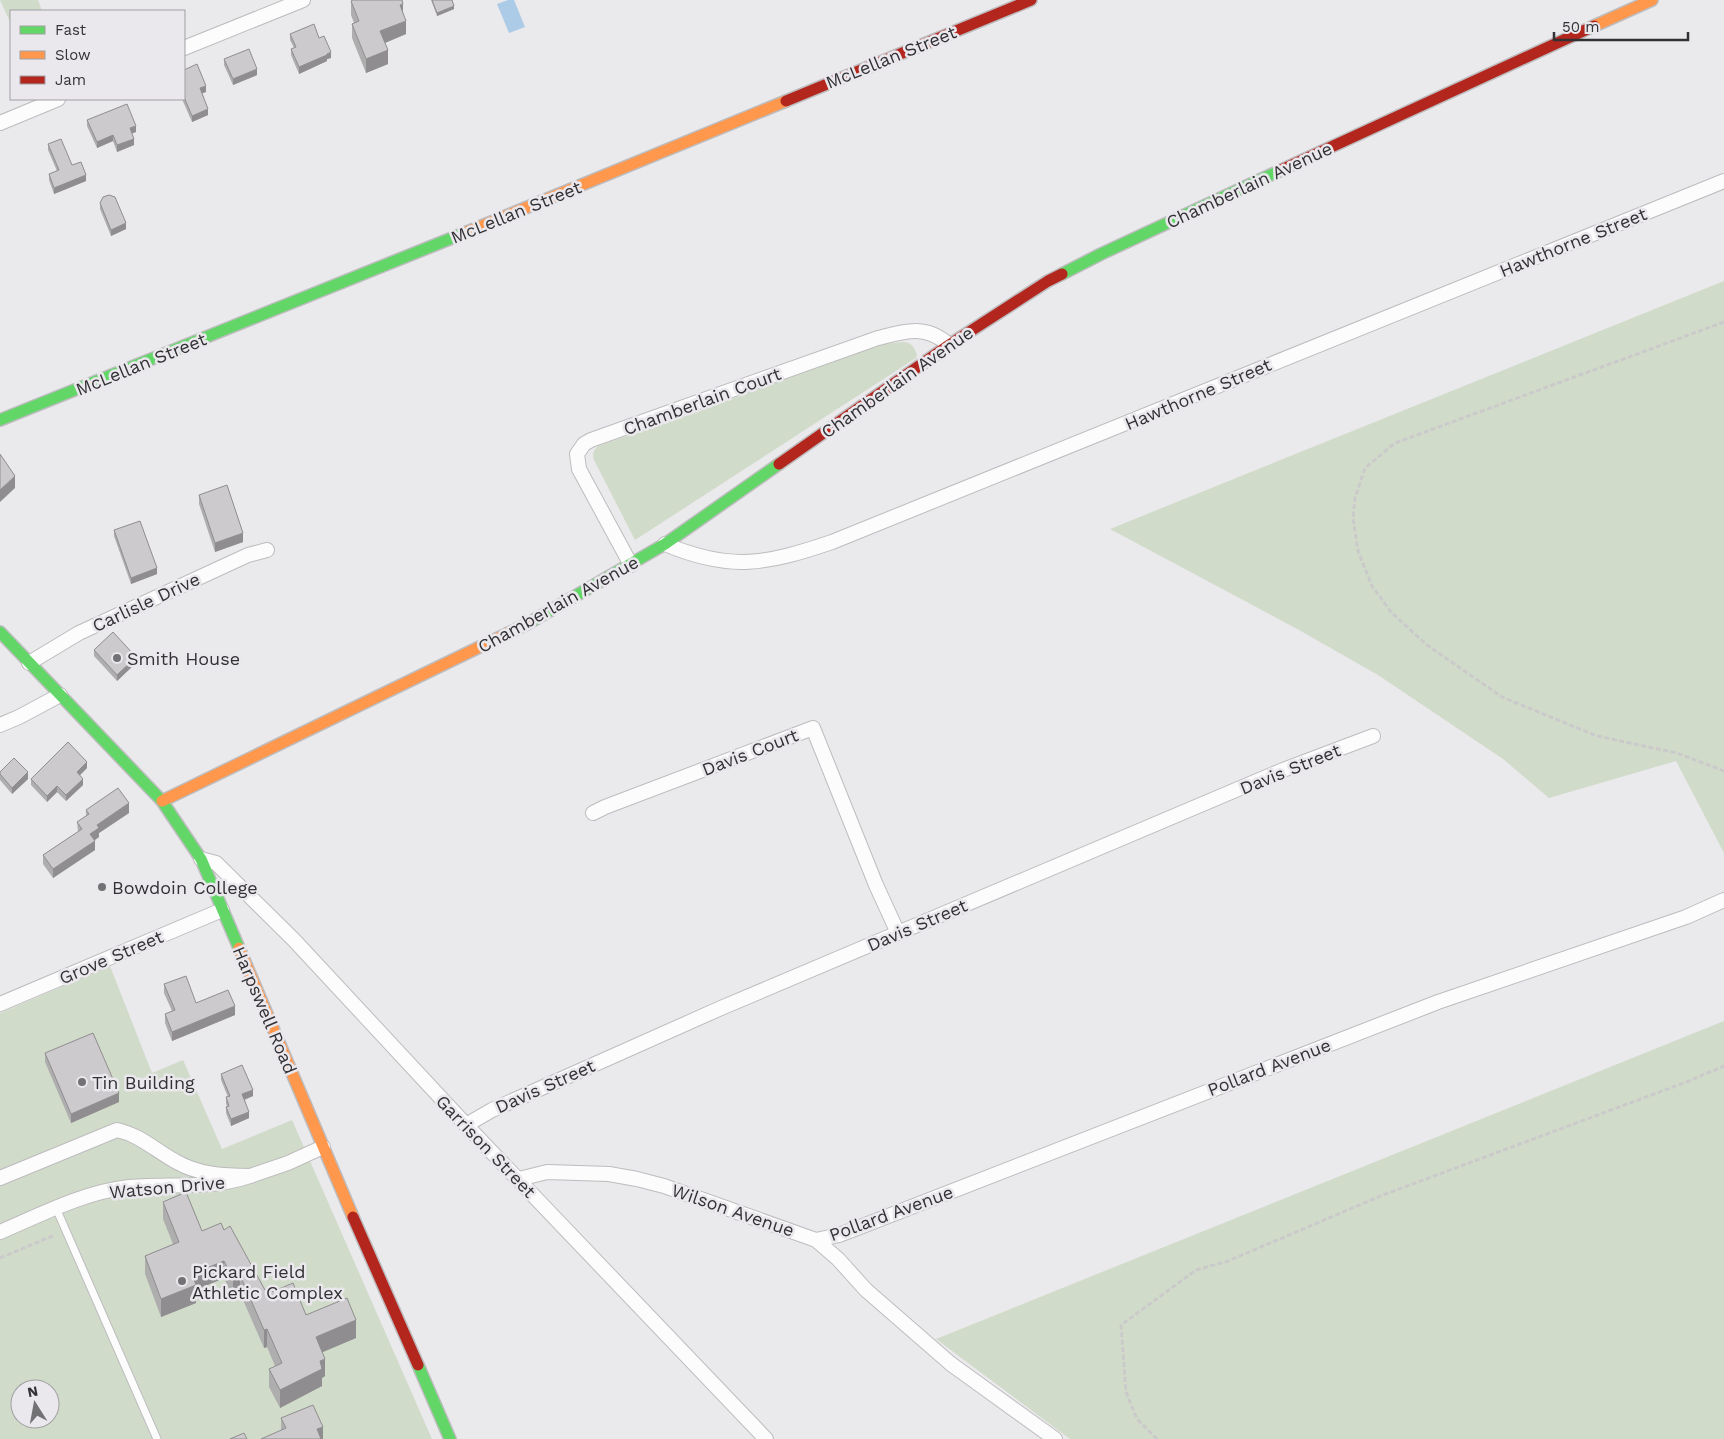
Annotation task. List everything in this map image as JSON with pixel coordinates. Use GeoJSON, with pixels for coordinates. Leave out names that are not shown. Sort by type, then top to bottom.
{"type":"FeatureCollection","features":[{"type":"Feature","properties":{"kind":"street"},"geometry":{"type":"LineString","coordinates":[[185,48],[303,0]]}},
{"type":"Feature","properties":{"kind":"street","name":"McLellan Street"},"geometry":{"type":"LineString","coordinates":[[0,420],[557,196],[1031,0]]}},
{"type":"Feature","properties":{"kind":"street","name":"Chamberlain Avenue"},"geometry":{"type":"LineString","coordinates":[[162,802],[524,626],[631,565],[665,544],[949,345],[1048,281],[1350,138],[1652,0]]}},
{"type":"Feature","properties":{"kind":"street"},"geometry":{"type":"LineString","coordinates":[[0,123],[56,100]]}},
{"type":"Feature","properties":{"kind":"street","name":"Hawthorne Street"},"geometry":{"type":"LineString","coordinates":[[665,544],[688,554],[712,560],[766,561],[797,554],[1101,434],[1724,181]]}},
{"type":"Feature","properties":{"kind":"street","name":"Chamberlain Court"},"geometry":{"type":"LineString","coordinates":[[631,565],[579,469],[577,454],[584,444],[878,338],[904,331],[925,332],[938,336],[949,345]]}},
{"type":"Feature","properties":{"kind":"street","name":"Carlisle Drive"},"geometry":{"type":"LineString","coordinates":[[29,663],[79,633],[248,555],[267,550]]}},
{"type":"Feature","properties":{"kind":"street","name":"Harpswell Road"},"geometry":{"type":"LineString","coordinates":[[0,632],[162,802],[201,859],[323,1147],[450,1439]]}},
{"type":"Feature","properties":{"kind":"street"},"geometry":{"type":"LineString","coordinates":[[0,725],[60,695]]}},
{"type":"Feature","properties":{"kind":"street","name":"Davis Court"},"geometry":{"type":"LineString","coordinates":[[593,813],[813,728],[876,885],[898,933]]}},
{"type":"Feature","properties":{"kind":"street","name":"Davis Street"},"geometry":{"type":"LineString","coordinates":[[466,1126],[492,1110],[576,1072],[898,933],[1283,770],[1373,736]]}},
{"type":"Feature","properties":{"kind":"street","name":"Garrison Street"},"geometry":{"type":"LineString","coordinates":[[201,859],[216,863],[279,925],[466,1126],[519,1179],[550,1214],[766,1439]]}},
{"type":"Feature","properties":{"kind":"street","name":"Pollard Avenue"},"geometry":{"type":"LineString","coordinates":[[816,1240],[840,1235],[1438,1002],[1686,917],[1724,900]]}},
{"type":"Feature","properties":{"kind":"street","name":"Grove Street"},"geometry":{"type":"LineString","coordinates":[[0,1004],[222,910]]}},
{"type":"Feature","properties":{"kind":"street","name":"Watson Drive"},"geometry":{"type":"LineString","coordinates":[[0,1178],[118,1130],[139,1137],[176,1162],[192,1169],[221,1176],[250,1176]]}},
{"type":"Feature","properties":{"kind":"street","name":"Watson Drive"},"geometry":{"type":"LineString","coordinates":[[0,1232],[56,1208],[109,1190],[219,1184],[288,1163],[323,1147]]}},
{"type":"Feature","properties":{"kind":"street","name":"Wilson Avenue"},"geometry":{"type":"LineString","coordinates":[[519,1179],[547,1172],[609,1174],[637,1179],[664,1186],[816,1240],[838,1259],[866,1290],[951,1364],[1055,1439]]}},
{"type":"Feature","properties":{"kind":"lane"},"geometry":{"type":"LineString","coordinates":[[56,1208],[158,1439]]}},
{"type":"Feature","properties":{"kind":"path"},"geometry":{"type":"LineString","coordinates":[[1724,322],[1395,443],[1365,468],[1355,498],[1354,518],[1358,551],[1372,586],[1392,612],[1427,645],[1502,697],[1597,736],[1677,753],[1724,771]]}},
{"type":"Feature","properties":{"kind":"path"},"geometry":{"type":"LineString","coordinates":[[1157,1439],[1137,1419],[1126,1392],[1122,1326],[1196,1270],[1228,1260],[1383,1195],[1689,1081],[1724,1066]]}},
{"type":"Feature","properties":{"kind":"path"},"geometry":{"type":"LineString","coordinates":[[0,1258],[66,1230]]}},
{"type":"Feature","properties":{"kind":"green space"},"geometry":{"type":"Polygon","coordinates":[[[0,0],[38,0],[42,10],[10,10],[10,22],[0,0]]]}},
{"type":"Feature","properties":{"kind":"green space"},"geometry":{"type":"Polygon","coordinates":[[[1724,281],[1724,853],[1676,761],[1549,798],[1503,759],[1378,675],[1299,630],[1110,529],[1724,281]]]}},
{"type":"Feature","properties":{"kind":"green space"},"geometry":{"type":"Polygon","coordinates":[[[902,342],[912,345],[917,355],[916,358],[635,540],[594,460],[593,453],[598,446],[697,412],[876,345],[902,342]]]}},
{"type":"Feature","properties":{"kind":"green space","name":"Pickard Field Athletic Complex"},"geometry":{"type":"Polygon","coordinates":[[[110,966],[152,1073],[183,1060],[222,1149],[292,1120],[432,1439],[0,1439],[0,1013],[110,966]]]}},
{"type":"Feature","properties":{"kind":"green space"},"geometry":{"type":"Polygon","coordinates":[[[1724,1021],[1724,1439],[1070,1439],[936,1339],[1724,1021]]]}},
{"type":"Feature","properties":{"kind":"water"},"geometry":{"type":"Polygon","coordinates":[[[514,0],[525,27],[509,33],[497,4],[514,0]]]}},
{"type":"Feature","properties":{"kind":"building"},"geometry":{"type":"Polygon","coordinates":[[[402,0],[403,4],[400,5],[406,21],[380,31],[388,50],[366,59],[352,24],[359,21],[351,1],[402,0]]]}},
{"type":"Feature","properties":{"kind":"building"},"geometry":{"type":"Polygon","coordinates":[[[432,0],[452,0],[454,6],[437,13],[432,0]]]}},
{"type":"Feature","properties":{"kind":"building"},"geometry":{"type":"Polygon","coordinates":[[[314,24],[319,38],[324,36],[331,52],[299,67],[291,49],[296,47],[290,34],[314,24]]]}},
{"type":"Feature","properties":{"kind":"building"},"geometry":{"type":"Polygon","coordinates":[[[249,49],[257,69],[233,79],[224,59],[249,49]]]}},
{"type":"Feature","properties":{"kind":"building"},"geometry":{"type":"Polygon","coordinates":[[[197,64],[206,86],[200,88],[208,109],[192,116],[185,99],[185,70],[197,64]]]}},
{"type":"Feature","properties":{"kind":"building"},"geometry":{"type":"Polygon","coordinates":[[[127,104],[136,126],[130,128],[134,139],[117,145],[113,135],[97,142],[87,120],[127,104]]]}},
{"type":"Feature","properties":{"kind":"building"},"geometry":{"type":"Polygon","coordinates":[[[61,139],[72,165],[81,162],[86,175],[54,188],[49,174],[59,170],[48,144],[61,139]]]}},
{"type":"Feature","properties":{"kind":"building"},"geometry":{"type":"Polygon","coordinates":[[[109,195],[115,197],[126,223],[111,230],[100,203],[103,197],[109,195]]]}},
{"type":"Feature","properties":{"kind":"building"},"geometry":{"type":"Polygon","coordinates":[[[0,454],[15,476],[0,490],[0,454]]]}},
{"type":"Feature","properties":{"kind":"building"},"geometry":{"type":"Polygon","coordinates":[[[227,485],[243,533],[215,543],[199,495],[227,485]]]}},
{"type":"Feature","properties":{"kind":"building"},"geometry":{"type":"Polygon","coordinates":[[[140,521],[157,568],[131,578],[114,530],[140,521]]]}},
{"type":"Feature","properties":{"kind":"building","name":"Smith House"},"geometry":{"type":"Polygon","coordinates":[[[113,632],[136,657],[117,675],[94,650],[113,632]]]}},
{"type":"Feature","properties":{"kind":"building"},"geometry":{"type":"Polygon","coordinates":[[[68,742],[87,762],[77,772],[83,779],[66,795],[57,786],[47,796],[31,779],[68,742]]]}},
{"type":"Feature","properties":{"kind":"building"},"geometry":{"type":"Polygon","coordinates":[[[14,758],[28,772],[12,788],[0,772],[14,758]]]}},
{"type":"Feature","properties":{"kind":"building"},"geometry":{"type":"Polygon","coordinates":[[[118,788],[129,803],[97,825],[99,828],[90,834],[95,841],[53,869],[43,855],[82,829],[77,822],[89,814],[86,810],[118,788]]]}},
{"type":"Feature","properties":{"kind":"building"},"geometry":{"type":"Polygon","coordinates":[[[186,976],[196,1003],[228,990],[235,1006],[172,1032],[165,1014],[175,1010],[164,984],[186,976]]]}},
{"type":"Feature","properties":{"kind":"building","name":"Tin Building"},"geometry":{"type":"Polygon","coordinates":[[[93,1033],[119,1093],[71,1114],[45,1053],[93,1033]]]}},
{"type":"Feature","properties":{"kind":"building"},"geometry":{"type":"Polygon","coordinates":[[[242,1065],[253,1090],[242,1094],[249,1112],[231,1119],[226,1107],[229,1106],[226,1097],[230,1096],[221,1074],[242,1065]]]}},
{"type":"Feature","properties":{"kind":"building"},"geometry":{"type":"Polygon","coordinates":[[[186,1192],[202,1231],[221,1223],[224,1230],[230,1226],[265,1290],[270,1288],[272,1292],[293,1283],[306,1315],[347,1298],[356,1320],[316,1337],[325,1359],[320,1361],[322,1369],[280,1390],[269,1369],[282,1363],[267,1329],[264,1330],[240,1275],[233,1279],[224,1261],[192,1274],[196,1285],[161,1299],[145,1256],[179,1242],[163,1202],[186,1192]]]}},
{"type":"Feature","properties":{"kind":"building"},"geometry":{"type":"Polygon","coordinates":[[[313,1405],[323,1427],[317,1429],[321,1439],[261,1439],[286,1428],[281,1418],[313,1405]]]}},
{"type":"Feature","properties":{"kind":"building"},"geometry":{"type":"Polygon","coordinates":[[[244,1433],[247,1439],[230,1439],[244,1433]]]}},
{"type":"Feature","properties":{"kind":"traffic: fast"},"geometry":{"type":"LineString","coordinates":[[1062,274],[1279,171]]}},
{"type":"Feature","properties":{"kind":"traffic: fast"},"geometry":{"type":"LineString","coordinates":[[0,420],[467,232]]}},
{"type":"Feature","properties":{"kind":"traffic: fast"},"geometry":{"type":"LineString","coordinates":[[527,624],[665,544],[779,464]]}},
{"type":"Feature","properties":{"kind":"traffic: fast"},"geometry":{"type":"LineString","coordinates":[[0,632],[162,801],[201,859],[239,948]]}},
{"type":"Feature","properties":{"kind":"traffic: fast"},"geometry":{"type":"LineString","coordinates":[[418,1365],[450,1439]]}},
{"type":"Feature","properties":{"kind":"traffic: slow"},"geometry":{"type":"LineString","coordinates":[[1594,26],[1652,0]]}},
{"type":"Feature","properties":{"kind":"traffic: slow"},"geometry":{"type":"LineString","coordinates":[[467,232],[786,101]]}},
{"type":"Feature","properties":{"kind":"traffic: slow"},"geometry":{"type":"LineString","coordinates":[[162,801],[527,624]]}},
{"type":"Feature","properties":{"kind":"traffic: slow"},"geometry":{"type":"LineString","coordinates":[[239,948],[353,1217]]}},
{"type":"Feature","properties":{"kind":"traffic: jam"},"geometry":{"type":"LineString","coordinates":[[786,101],[1031,0]]}},
{"type":"Feature","properties":{"kind":"traffic: jam"},"geometry":{"type":"LineString","coordinates":[[1279,171],[1594,26]]}},
{"type":"Feature","properties":{"kind":"traffic: jam"},"geometry":{"type":"LineString","coordinates":[[779,464],[949,345],[1048,281],[1062,274]]}},
{"type":"Feature","properties":{"kind":"traffic: jam"},"geometry":{"type":"LineString","coordinates":[[353,1217],[418,1365]]}},
{"type":"Feature","properties":{"kind":"place","name":"Smith House"},"geometry":{"type":"Point","coordinates":[117,658]}},
{"type":"Feature","properties":{"kind":"place","name":"Bowdoin College"},"geometry":{"type":"Point","coordinates":[102,887]}},
{"type":"Feature","properties":{"kind":"place","name":"Tin Building"},"geometry":{"type":"Point","coordinates":[82,1082]}},
{"type":"Feature","properties":{"kind":"place","name":"Pickard Field Athletic Complex"},"geometry":{"type":"Point","coordinates":[182,1281]}}]}
